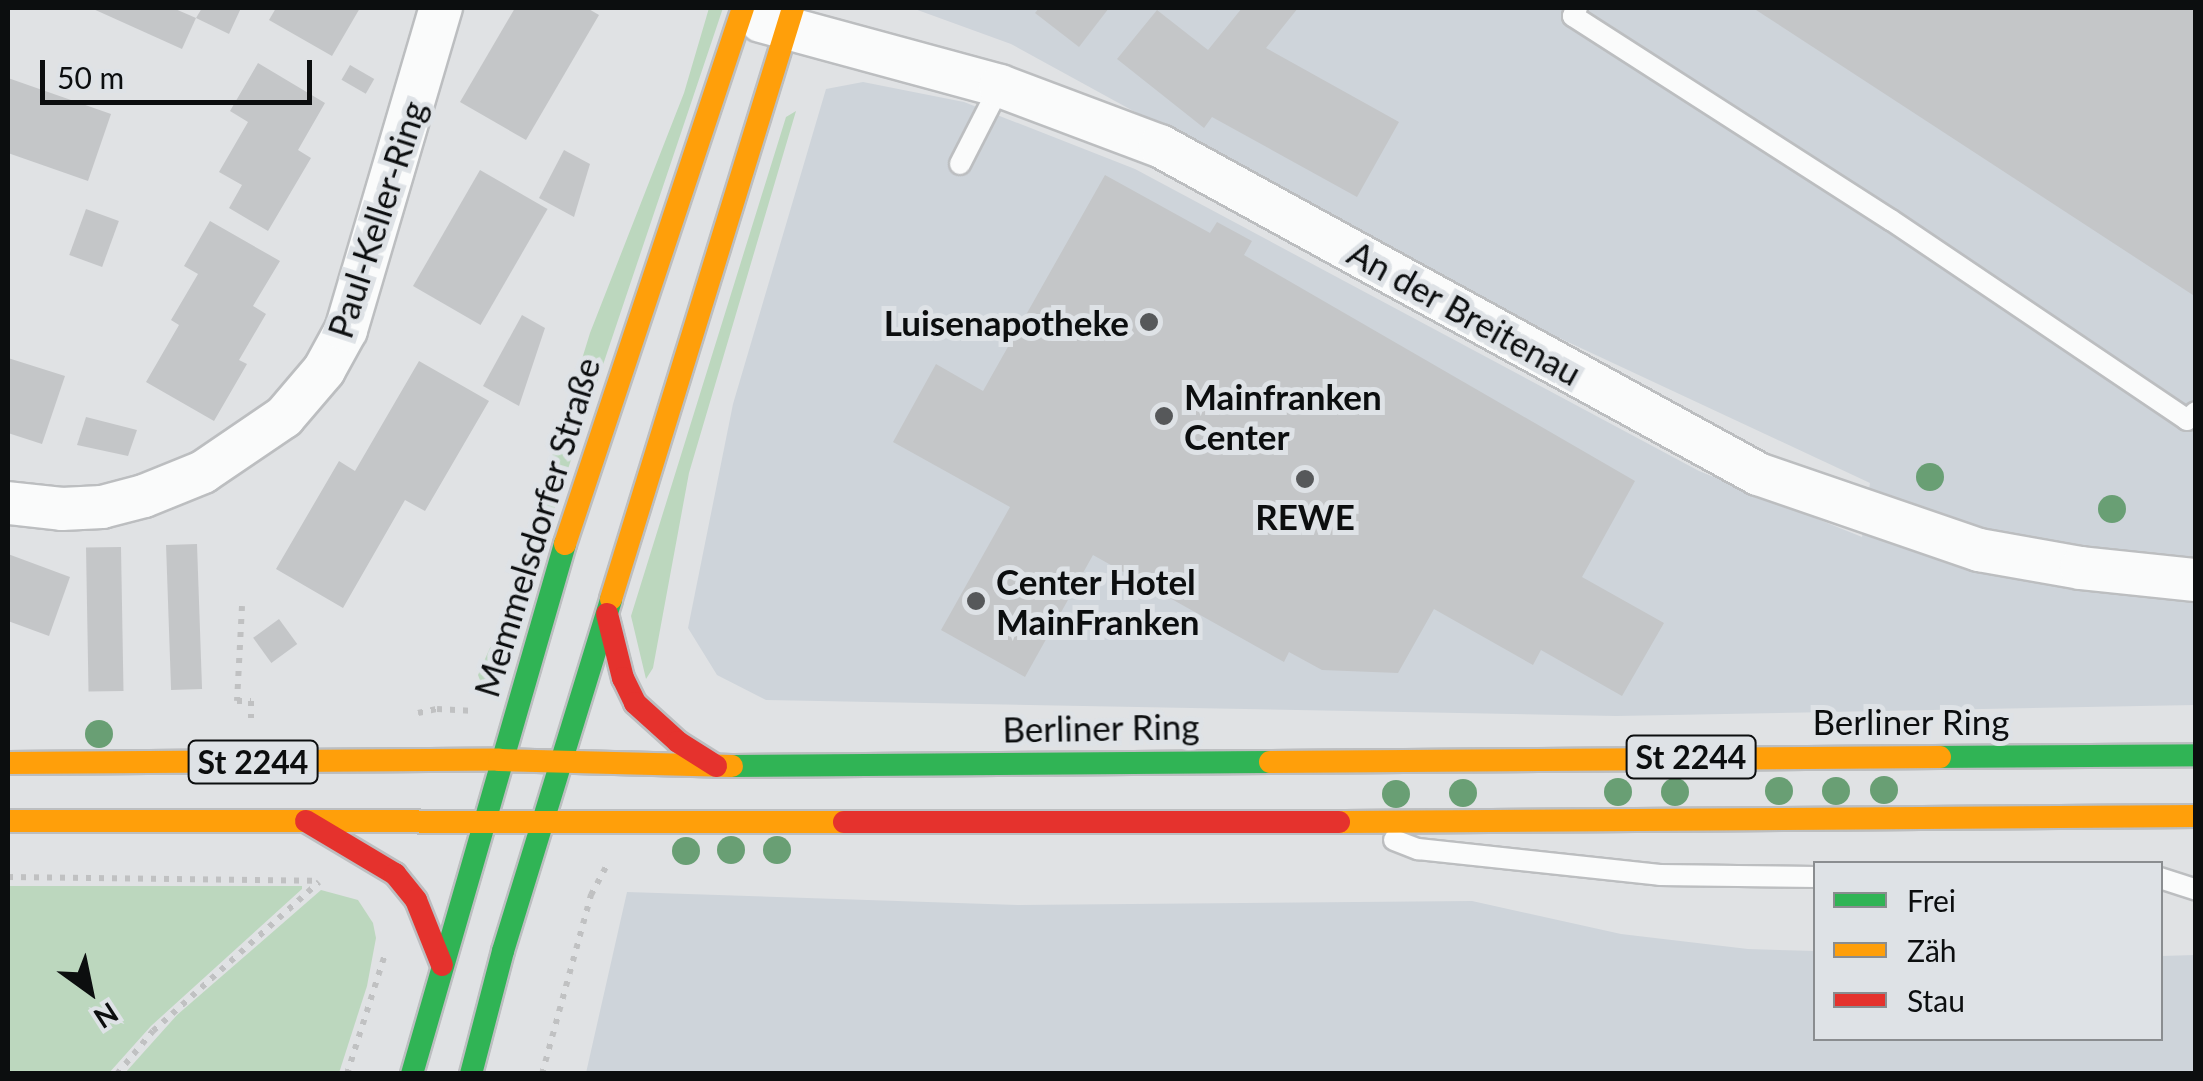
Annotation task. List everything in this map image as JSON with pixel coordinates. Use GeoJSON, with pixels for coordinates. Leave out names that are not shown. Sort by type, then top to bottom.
{"type":"FeatureCollection","features":[{"type":"Feature","properties":{"kind":"main road","name":"Memmelsdorfer Straße"},"geometry":{"type":"LineString","coordinates":[[412,1074],[499,760],[598,439],[742,12]]}},
{"type":"Feature","properties":{"kind":"main road"},"geometry":{"type":"LineString","coordinates":[[471,1074],[606,614],[790,18]]}},
{"type":"Feature","properties":{"kind":"main road"},"geometry":{"type":"LineString","coordinates":[[606,614],[623,678],[635,703],[678,742],[716,766]]}},
{"type":"Feature","properties":{"kind":"main road","name":"Berliner Ring"},"geometry":{"type":"LineString","coordinates":[[8,763],[499,760],[716,766],[2196,756]]}},
{"type":"Feature","properties":{"kind":"main road"},"geometry":{"type":"LineString","coordinates":[[2170,816],[2196,832]]}},
{"type":"Feature","properties":{"kind":"main road","name":"St 2244"},"geometry":{"type":"LineString","coordinates":[[8,822],[1345,822],[2196,816]]}},
{"type":"Feature","properties":{"kind":"main road"},"geometry":{"type":"LineString","coordinates":[[306,822],[396,874],[416,900],[442,965]]}},
{"type":"Feature","properties":{"kind":"street","name":"Paul-Keller-Ring"},"geometry":{"type":"LineString","coordinates":[[8,503],[62,509],[102,507],[144,496],[203,472],[284,418],[324,370],[346,330],[441,8]]}},
{"type":"Feature","properties":{"kind":"street","name":"An der Breitenau"},"geometry":{"type":"LineString","coordinates":[[742,12],[790,18],[1000,86],[1160,146],[1758,474],[1979,550],[2081,568],[2196,580]]}},
{"type":"Feature","properties":{"kind":"lane"},"geometry":{"type":"LineString","coordinates":[[1576,8],[1574,16],[1891,220],[2187,420],[2196,412]]}},
{"type":"Feature","properties":{"kind":"lane"},"geometry":{"type":"LineString","coordinates":[[960,164],[1000,86]]}},
{"type":"Feature","properties":{"kind":"lane"},"geometry":{"type":"LineString","coordinates":[[1345,822],[1418,849],[1660,875],[1813,877]]}},
{"type":"Feature","properties":{"kind":"lane"},"geometry":{"type":"LineString","coordinates":[[2163,879],[2196,890]]}},
{"type":"Feature","properties":{"kind":"path"},"geometry":{"type":"LineString","coordinates":[[242,606],[237,702],[251,701],[252,720]]}},
{"type":"Feature","properties":{"kind":"path"},"geometry":{"type":"LineString","coordinates":[[542,1074],[591,895],[606,874],[611,822]]}},
{"type":"Feature","properties":{"kind":"path"},"geometry":{"type":"LineString","coordinates":[[8,877],[334,884]]}},
{"type":"Feature","properties":{"kind":"path"},"geometry":{"type":"LineString","coordinates":[[118,1074],[153,1031],[320,881]]}},
{"type":"Feature","properties":{"kind":"path"},"geometry":{"type":"LineString","coordinates":[[348,1074],[386,948],[385,933]]}},
{"type":"Feature","properties":{"kind":"shaded area"},"geometry":{"type":"Polygon","coordinates":[[[912,8],[2195,8],[2195,705],[1616,716],[766,700],[717,675],[688,628],[733,404],[826,89],[863,82],[964,102],[1135,169],[1699,471],[1862,537],[1870,483],[1478,300],[1011,44],[912,8]]]}},
{"type":"Feature","properties":{"kind":"shaded area"},"geometry":{"type":"Polygon","coordinates":[[[627,892],[1018,905],[1472,901],[1621,934],[1748,949],[1813,951],[1813,1041],[2163,1041],[2163,956],[2195,955],[2195,1073],[586,1073],[627,892]]]}},
{"type":"Feature","properties":{"kind":"green space"},"geometry":{"type":"Polygon","coordinates":[[[709,8],[723,8],[495,686],[483,688],[478,675],[500,625],[590,333],[684,93],[709,8]]]}},
{"type":"Feature","properties":{"kind":"green space"},"geometry":{"type":"Polygon","coordinates":[[[796,111],[689,473],[653,668],[646,679],[631,616],[786,117],[796,111]]]}},
{"type":"Feature","properties":{"kind":"green space"},"geometry":{"type":"Polygon","coordinates":[[[8,886],[302,889],[151,1026],[109,1073],[8,1074],[8,886]]]}},
{"type":"Feature","properties":{"kind":"green space"},"geometry":{"type":"Polygon","coordinates":[[[321,890],[358,900],[373,923],[376,938],[367,986],[339,1073],[125,1073],[177,1015],[321,890]]]}},
{"type":"Feature","properties":{"kind":"building"},"geometry":{"type":"Polygon","coordinates":[[[91,8],[173,8],[196,18],[182,49],[91,8]]]}},
{"type":"Feature","properties":{"kind":"building"},"geometry":{"type":"Polygon","coordinates":[[[202,8],[241,8],[229,34],[196,18],[202,8]]]}},
{"type":"Feature","properties":{"kind":"building"},"geometry":{"type":"Polygon","coordinates":[[[276,8],[360,8],[332,56],[269,20],[276,8]]]}},
{"type":"Feature","properties":{"kind":"building"},"geometry":{"type":"Polygon","coordinates":[[[515,8],[587,8],[599,15],[526,140],[460,102],[515,8]]]}},
{"type":"Feature","properties":{"kind":"building"},"geometry":{"type":"Polygon","coordinates":[[[1039,8],[1109,8],[1079,47],[1035,13],[1039,8]]]}},
{"type":"Feature","properties":{"kind":"building"},"geometry":{"type":"Polygon","coordinates":[[[1242,8],[1298,8],[1266,48],[1399,122],[1357,197],[1212,117],[1204,128],[1117,59],[1157,10],[1208,50],[1242,8]]]}},
{"type":"Feature","properties":{"kind":"building"},"geometry":{"type":"Polygon","coordinates":[[[1753,8],[2196,8],[2196,297],[1753,8]]]}},
{"type":"Feature","properties":{"kind":"building"},"geometry":{"type":"Polygon","coordinates":[[[258,63],[325,103],[298,150],[311,158],[268,231],[229,208],[242,185],[219,172],[248,122],[230,111],[258,63]]]}},
{"type":"Feature","properties":{"kind":"building"},"geometry":{"type":"Polygon","coordinates":[[[350,65],[374,79],[366,94],[342,80],[350,65]]]}},
{"type":"Feature","properties":{"kind":"building"},"geometry":{"type":"Polygon","coordinates":[[[8,78],[111,114],[88,181],[8,153],[8,78]]]}},
{"type":"Feature","properties":{"kind":"building"},"geometry":{"type":"Polygon","coordinates":[[[564,150],[590,164],[574,217],[539,198],[564,150]]]}},
{"type":"Feature","properties":{"kind":"building"},"geometry":{"type":"Polygon","coordinates":[[[480,170],[548,209],[481,325],[413,286],[480,170]]]}},
{"type":"Feature","properties":{"kind":"building","name":"Mainfranken Center"},"geometry":{"type":"Polygon","coordinates":[[[1105,175],[1210,233],[1217,222],[1252,241],[1244,255],[1635,481],[1582,577],[1664,623],[1622,696],[1541,650],[1533,665],[1434,609],[1398,673],[1322,670],[1289,652],[1284,662],[1093,555],[1025,677],[941,630],[1010,507],[893,442],[936,364],[983,391],[1105,175]]]}},
{"type":"Feature","properties":{"kind":"building"},"geometry":{"type":"Polygon","coordinates":[[[86,209],[119,221],[102,267],[69,255],[86,209]]]}},
{"type":"Feature","properties":{"kind":"building"},"geometry":{"type":"Polygon","coordinates":[[[210,221],[280,261],[253,306],[266,314],[239,360],[247,364],[214,421],[146,382],[179,325],[171,320],[198,274],[184,266],[210,221]]]}},
{"type":"Feature","properties":{"kind":"building"},"geometry":{"type":"Polygon","coordinates":[[[522,315],[545,328],[519,406],[483,386],[522,315]]]}},
{"type":"Feature","properties":{"kind":"building"},"geometry":{"type":"Polygon","coordinates":[[[8,358],[65,376],[42,444],[8,433],[8,358]]]}},
{"type":"Feature","properties":{"kind":"building"},"geometry":{"type":"Polygon","coordinates":[[[419,361],[489,401],[425,511],[405,500],[343,608],[276,569],[339,461],[355,471],[419,361]]]}},
{"type":"Feature","properties":{"kind":"building"},"geometry":{"type":"Polygon","coordinates":[[[86,417],[137,430],[128,456],[77,445],[86,417]]]}},
{"type":"Feature","properties":{"kind":"building"},"geometry":{"type":"Polygon","coordinates":[[[197,544],[202,689],[171,690],[166,545],[197,544]]]}},
{"type":"Feature","properties":{"kind":"building"},"geometry":{"type":"Polygon","coordinates":[[[121,547],[124,691],[89,692],[86,548],[121,547]]]}},
{"type":"Feature","properties":{"kind":"building"},"geometry":{"type":"Polygon","coordinates":[[[8,554],[70,577],[49,636],[8,621],[8,554]]]}},
{"type":"Feature","properties":{"kind":"building"},"geometry":{"type":"Polygon","coordinates":[[[279,619],[297,644],[271,663],[253,638],[279,619]]]}},
{"type":"Feature","properties":{"kind":"traffic: fast"},"geometry":{"type":"LineString","coordinates":[[412,1074],[565,544]]}},
{"type":"Feature","properties":{"kind":"traffic: fast"},"geometry":{"type":"LineString","coordinates":[[471,1074],[503,951],[611,599]]}},
{"type":"Feature","properties":{"kind":"traffic: fast"},"geometry":{"type":"LineString","coordinates":[[1940,757],[2196,755]]}},
{"type":"Feature","properties":{"kind":"traffic: fast"},"geometry":{"type":"LineString","coordinates":[[732,766],[1270,762]]}},
{"type":"Feature","properties":{"kind":"traffic: slow"},"geometry":{"type":"LineString","coordinates":[[565,544],[743,8]]}},
{"type":"Feature","properties":{"kind":"traffic: slow"},"geometry":{"type":"LineString","coordinates":[[611,599],[793,8]]}},
{"type":"Feature","properties":{"kind":"traffic: slow"},"geometry":{"type":"LineString","coordinates":[[1270,762],[1940,757]]}},
{"type":"Feature","properties":{"kind":"traffic: slow"},"geometry":{"type":"LineString","coordinates":[[8,763],[499,760],[732,766]]}},
{"type":"Feature","properties":{"kind":"traffic: slow"},"geometry":{"type":"LineString","coordinates":[[1339,822],[2196,816]]}},
{"type":"Feature","properties":{"kind":"traffic: slow"},"geometry":{"type":"LineString","coordinates":[[8,821],[844,822]]}},
{"type":"Feature","properties":{"kind":"traffic: jam"},"geometry":{"type":"LineString","coordinates":[[607,614],[623,678],[635,703],[678,742],[716,766]]}},
{"type":"Feature","properties":{"kind":"traffic: jam"},"geometry":{"type":"LineString","coordinates":[[306,821],[395,874],[416,900],[442,965]]}},
{"type":"Feature","properties":{"kind":"traffic: jam"},"geometry":{"type":"LineString","coordinates":[[844,822],[1339,822]]}},
{"type":"Feature","properties":{"kind":"place","name":"Luisenapotheke"},"geometry":{"type":"Point","coordinates":[1149,322]}},
{"type":"Feature","properties":{"kind":"place","name":"Mainfranken Center"},"geometry":{"type":"Point","coordinates":[1164,416]}},
{"type":"Feature","properties":{"kind":"place","name":"REWE"},"geometry":{"type":"Point","coordinates":[1305,479]}},
{"type":"Feature","properties":{"kind":"place","name":"Center Hotel MainFranken"},"geometry":{"type":"Point","coordinates":[976,601]}}]}
